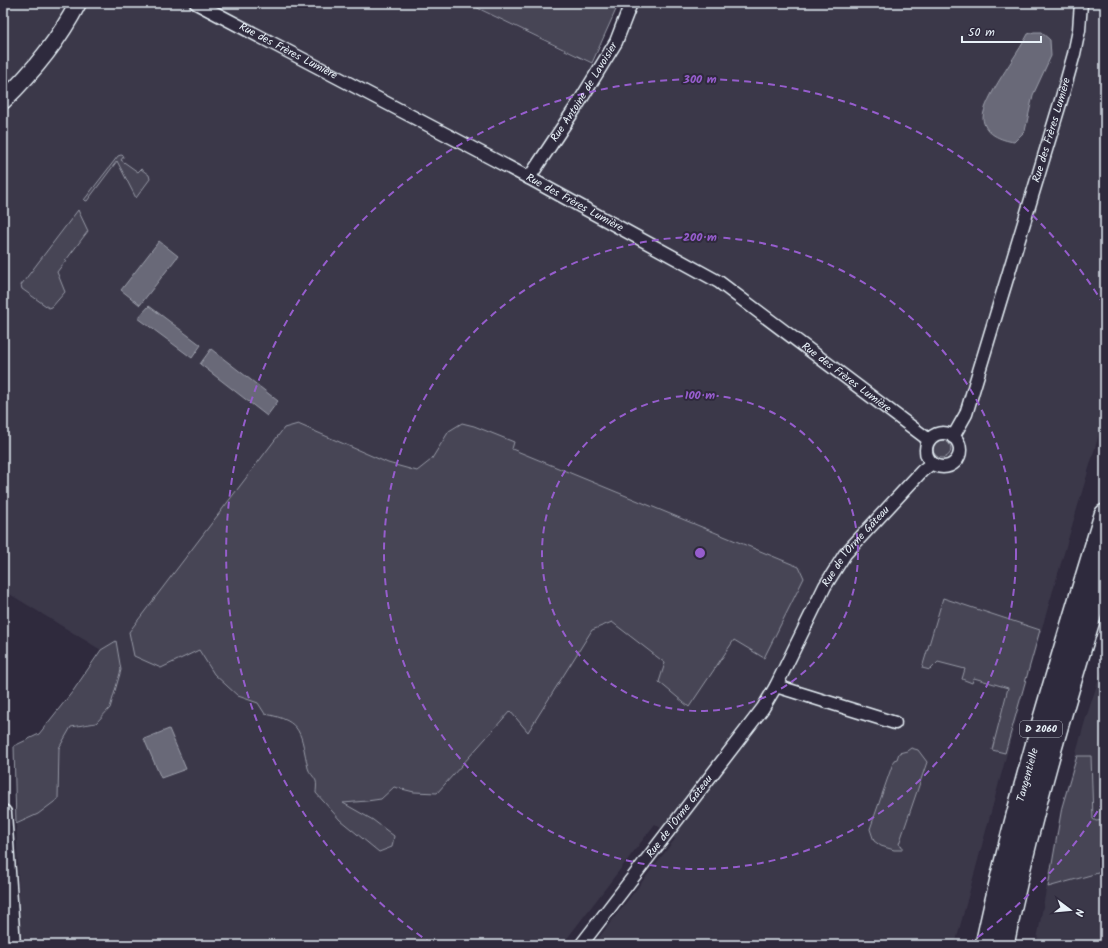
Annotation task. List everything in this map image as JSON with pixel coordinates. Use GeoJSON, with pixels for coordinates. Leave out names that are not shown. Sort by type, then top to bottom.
{"type":"FeatureCollection","features":[{"type":"Feature","properties":{"kind":"highway","name":"Tangentielle"},"geometry":{"type":"LineString","coordinates":[[999,945],[1004,864],[1024,785],[1105,514]]}},
{"type":"Feature","properties":{"kind":"highway","name":"Tangentielle"},"geometry":{"type":"LineString","coordinates":[[999,945],[1042,781],[1105,568]]}},
{"type":"Feature","properties":{"kind":"main road"},"geometry":{"type":"LineString","coordinates":[[3,101],[30,73],[55,41],[78,3]]}},
{"type":"Feature","properties":{"kind":"main road"},"geometry":{"type":"LineString","coordinates":[[3,813],[12,945]]}},
{"type":"Feature","properties":{"kind":"street","name":"Rue des Frères Lumière"},"geometry":{"type":"LineString","coordinates":[[196,3],[529,178],[719,282],[929,440]]}},
{"type":"Feature","properties":{"kind":"street","name":"Rue Antoine de Lavoisier"},"geometry":{"type":"LineString","coordinates":[[529,178],[578,104],[616,42],[631,3]]}},
{"type":"Feature","properties":{"kind":"street","name":"Rue des Frères Lumière"},"geometry":{"type":"LineString","coordinates":[[954,437],[966,414],[1062,97],[1074,54],[1081,3]]}},
{"type":"Feature","properties":{"kind":"street"},"geometry":{"type":"LineString","coordinates":[[943,433],[954,437],[959,444],[960,451],[956,461],[947,466],[937,466],[932,463],[926,452],[929,440],[938,434],[943,433]]}},
{"type":"Feature","properties":{"kind":"street","name":"Rue de l'Orme Gâteau"},"geometry":{"type":"LineString","coordinates":[[581,945],[763,708],[776,686],[825,586],[845,554],[922,471],[932,463]]}},
{"type":"Feature","properties":{"kind":"street"},"geometry":{"type":"LineString","coordinates":[[776,686],[896,723]]}},
{"type":"Feature","properties":{"kind":"shaded area"},"geometry":{"type":"Polygon","coordinates":[[[3,3],[466,3],[604,70],[626,38],[637,3],[1105,3],[1105,414],[1029,672],[955,945],[593,945],[675,839],[655,824],[562,945],[20,945],[14,746],[39,734],[73,691],[101,650],[3,590],[3,3]]]}},
{"type":"Feature","properties":{"kind":"shaded area"},"geometry":{"type":"Polygon","coordinates":[[[467,3],[619,3],[592,63],[467,3]]]}},
{"type":"Feature","properties":{"kind":"shaded area"},"geometry":{"type":"Polygon","coordinates":[[[118,156],[124,156],[121,160],[138,172],[141,169],[149,175],[150,179],[136,198],[117,161],[87,201],[84,200],[118,156]]]}},
{"type":"Feature","properties":{"kind":"shaded area"},"geometry":{"type":"Polygon","coordinates":[[[78,210],[88,231],[57,272],[65,292],[52,307],[49,308],[22,289],[21,285],[78,210]]]}},
{"type":"Feature","properties":{"kind":"shaded area"},"geometry":{"type":"Polygon","coordinates":[[[462,423],[474,426],[514,442],[512,449],[799,567],[804,578],[764,658],[734,640],[689,707],[659,682],[665,663],[612,622],[592,630],[528,732],[510,711],[437,793],[414,792],[394,787],[381,799],[343,803],[373,820],[394,836],[392,847],[379,852],[340,820],[316,793],[316,781],[309,770],[301,738],[294,725],[278,717],[265,714],[258,703],[238,696],[214,674],[199,650],[161,668],[134,656],[129,632],[284,428],[298,424],[388,463],[417,471],[431,460],[449,431],[462,423]]]}},
{"type":"Feature","properties":{"kind":"shaded area"},"geometry":{"type":"Polygon","coordinates":[[[938,440],[946,440],[951,445],[949,456],[946,458],[938,458],[933,453],[933,445],[938,440]]]}},
{"type":"Feature","properties":{"kind":"shaded area"},"geometry":{"type":"Polygon","coordinates":[[[943,598],[1040,630],[1005,753],[992,750],[1008,688],[974,678],[972,683],[962,679],[965,669],[938,662],[930,670],[922,668],[943,598]]]}},
{"type":"Feature","properties":{"kind":"shaded area"},"geometry":{"type":"Polygon","coordinates":[[[116,641],[121,670],[110,708],[96,723],[71,727],[59,748],[58,799],[38,814],[16,824],[14,746],[39,734],[73,691],[101,650],[116,641]]]}},
{"type":"Feature","properties":{"kind":"shaded area"},"geometry":{"type":"Polygon","coordinates":[[[1105,660],[1105,945],[1036,945],[1061,807],[1085,721],[1105,660]]]}},
{"type":"Feature","properties":{"kind":"shaded area"},"geometry":{"type":"Polygon","coordinates":[[[911,748],[918,750],[927,762],[899,844],[902,846],[902,850],[894,850],[881,846],[874,841],[870,829],[894,760],[897,759],[899,753],[907,751],[911,748]]]}},
{"type":"Feature","properties":{"kind":"shaded area"},"geometry":{"type":"Polygon","coordinates":[[[1077,756],[1091,756],[1093,819],[1096,821],[1105,820],[1105,871],[1048,887],[1062,807],[1077,756]]]}},
{"type":"Feature","properties":{"kind":"water"},"geometry":{"type":"Polygon","coordinates":[[[1041,32],[1050,40],[1051,56],[1033,95],[1025,131],[1014,142],[1009,141],[999,138],[990,132],[984,124],[983,118],[995,88],[1028,34],[1041,32]]]}},
{"type":"Feature","properties":{"kind":"water"},"geometry":{"type":"Polygon","coordinates":[[[159,241],[178,256],[140,305],[121,290],[159,241]]]}},
{"type":"Feature","properties":{"kind":"water"},"geometry":{"type":"Polygon","coordinates":[[[149,306],[201,345],[192,358],[138,318],[149,306]]]}},
{"type":"Feature","properties":{"kind":"water"},"geometry":{"type":"Polygon","coordinates":[[[211,349],[278,401],[267,416],[200,364],[211,349]]]}},
{"type":"Feature","properties":{"kind":"water"},"geometry":{"type":"Polygon","coordinates":[[[169,729],[186,769],[161,778],[144,739],[169,729]]]}}]}
